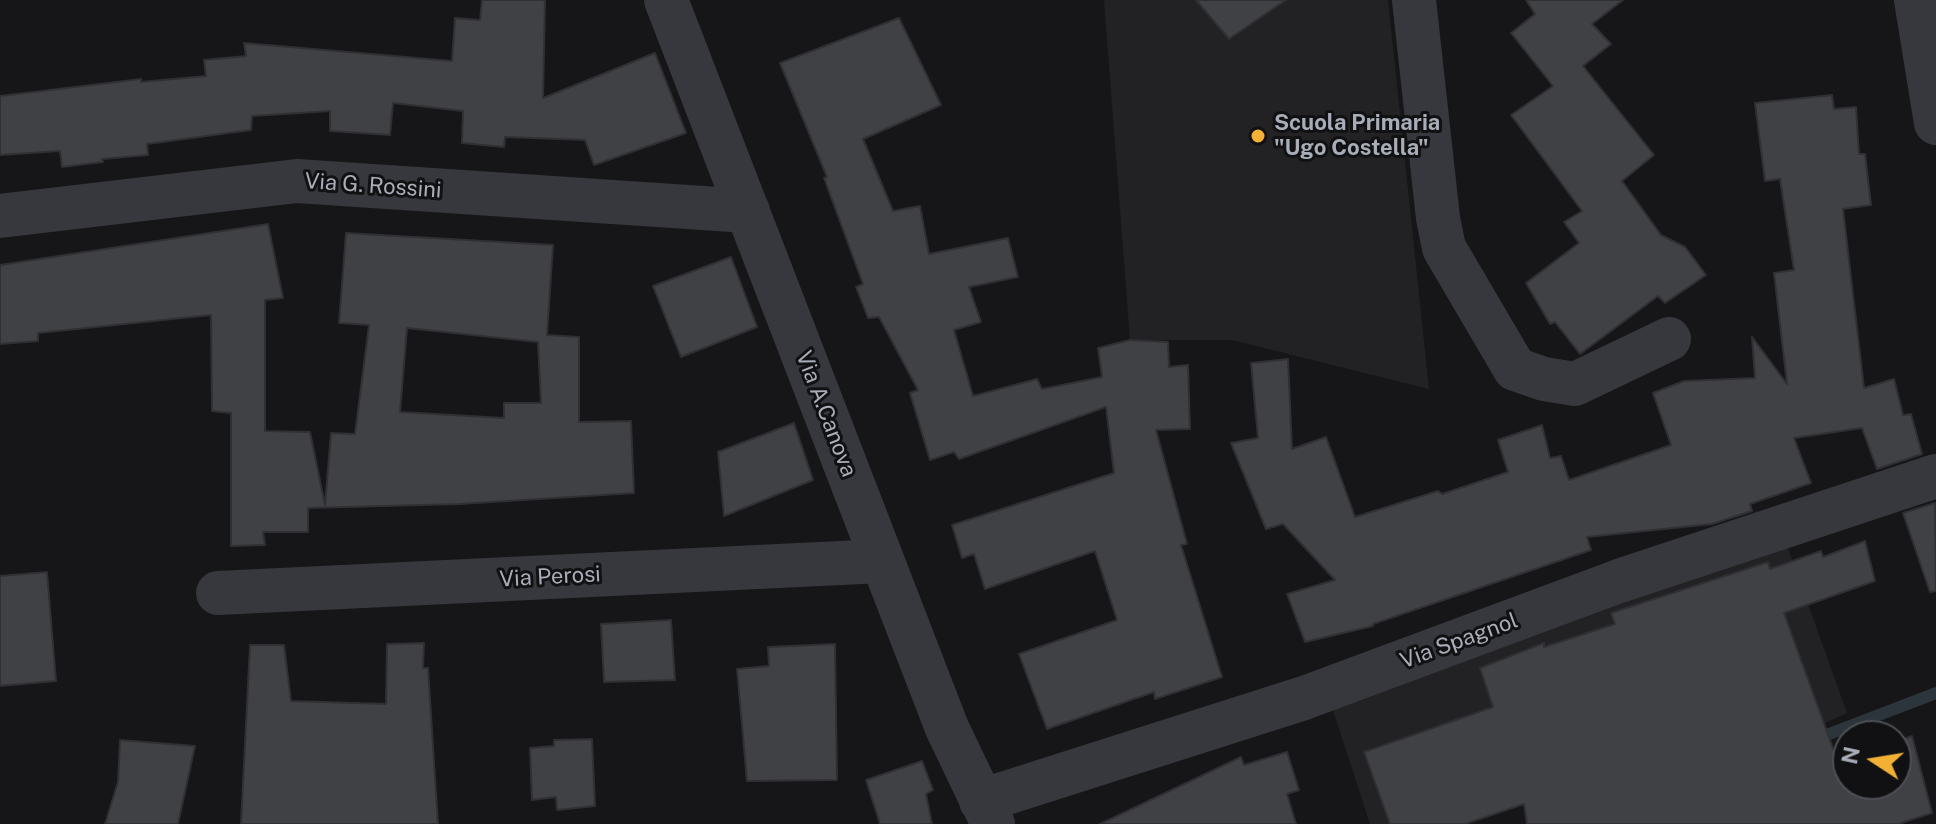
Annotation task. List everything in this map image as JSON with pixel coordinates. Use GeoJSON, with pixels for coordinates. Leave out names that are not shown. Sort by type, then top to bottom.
{"type":"FeatureCollection","features":[{"type":"Feature","properties":{"kind":"street","name":"Via A.Canova"},"geometry":{"type":"LineString","coordinates":[[666,0],[947,728],[987,812]]}},
{"type":"Feature","properties":{"kind":"street"},"geometry":{"type":"LineString","coordinates":[[1414,0],[1444,248],[1515,369],[1544,379],[1575,384],[1669,339]]}},
{"type":"Feature","properties":{"kind":"street"},"geometry":{"type":"LineString","coordinates":[[1916,0],[1936,123]]}},
{"type":"Feature","properties":{"kind":"street","name":"Via G. Rossini"},"geometry":{"type":"LineString","coordinates":[[0,216],[297,181],[748,211]]}},
{"type":"Feature","properties":{"kind":"street","name":"Via Spagnol"},"geometry":{"type":"LineString","coordinates":[[987,812],[1619,581],[1936,476]]}},
{"type":"Feature","properties":{"kind":"street","name":"Via Perosi"},"geometry":{"type":"LineString","coordinates":[[218,593],[882,561]]}},
{"type":"Feature","properties":{"kind":"shaded area","name":"Scuola Primaria \"Ugo Costella\""},"geometry":{"type":"Polygon","coordinates":[[[1104,0],[1388,0],[1429,389],[1232,340],[1130,340],[1104,0]]]}},
{"type":"Feature","properties":{"kind":"shaded area"},"geometry":{"type":"Polygon","coordinates":[[[1787,545],[1847,713],[1825,723],[1826,727],[1628,793],[1620,772],[1465,824],[1370,824],[1331,704],[1787,545]]]}},
{"type":"Feature","properties":{"kind":"building"},"geometry":{"type":"Polygon","coordinates":[[[482,0],[545,0],[543,98],[655,53],[686,133],[594,165],[585,140],[505,137],[504,147],[462,143],[463,111],[393,103],[390,135],[330,131],[330,111],[252,116],[251,130],[147,144],[148,155],[102,159],[103,162],[62,167],[60,151],[0,155],[0,96],[141,79],[141,82],[206,76],[204,60],[246,56],[244,43],[452,61],[455,18],[480,20],[482,0]]]}},
{"type":"Feature","properties":{"kind":"building"},"geometry":{"type":"Polygon","coordinates":[[[1196,0],[1286,0],[1229,39],[1196,0]]]}},
{"type":"Feature","properties":{"kind":"building"},"geometry":{"type":"Polygon","coordinates":[[[1526,0],[1623,0],[1592,24],[1611,44],[1583,66],[1654,155],[1622,181],[1661,235],[1685,247],[1706,275],[1665,303],[1658,296],[1580,354],[1555,322],[1550,324],[1526,283],[1579,243],[1564,222],[1582,211],[1511,115],[1553,86],[1511,33],[1535,14],[1526,0]]]}},
{"type":"Feature","properties":{"kind":"building"},"geometry":{"type":"Polygon","coordinates":[[[899,18],[941,105],[863,139],[893,211],[920,206],[929,254],[1008,238],[1018,277],[969,287],[981,322],[954,330],[973,396],[1037,379],[1042,389],[1102,377],[1098,348],[1130,340],[1168,342],[1169,367],[1188,365],[1190,429],[1156,430],[1187,544],[1181,545],[1222,677],[1155,699],[1154,692],[1047,729],[1019,654],[1117,620],[1095,551],[985,589],[974,554],[962,558],[952,525],[1114,473],[1106,407],[959,459],[954,452],[930,460],[910,393],[918,390],[879,317],[868,318],[856,287],[863,284],[824,178],[827,177],[780,63],[899,18]]]}},
{"type":"Feature","properties":{"kind":"building"},"geometry":{"type":"Polygon","coordinates":[[[1832,95],[1834,109],[1856,107],[1859,154],[1865,154],[1871,205],[1843,209],[1864,388],[1894,379],[1903,415],[1911,414],[1922,454],[1877,469],[1862,428],[1794,438],[1811,483],[1750,504],[1752,511],[1712,524],[1587,537],[1591,550],[1373,626],[1305,642],[1287,594],[1335,580],[1283,524],[1266,529],[1231,443],[1258,438],[1251,363],[1288,359],[1292,449],[1326,437],[1355,517],[1438,491],[1442,494],[1508,472],[1498,440],[1542,425],[1550,458],[1561,456],[1569,480],[1671,445],[1653,393],[1684,381],[1755,378],[1752,337],[1787,384],[1774,273],[1794,270],[1780,179],[1765,181],[1755,103],[1832,95]]]}},
{"type":"Feature","properties":{"kind":"building"},"geometry":{"type":"Polygon","coordinates":[[[268,224],[283,298],[265,300],[265,431],[310,432],[325,505],[331,433],[355,434],[369,325],[339,323],[346,233],[553,245],[547,335],[579,337],[579,422],[631,421],[634,493],[460,504],[308,508],[308,532],[263,532],[265,545],[231,546],[231,413],[212,411],[211,315],[38,333],[38,341],[0,344],[0,265],[268,224]],[[407,328],[400,412],[504,418],[504,403],[541,403],[538,342],[407,328]]]}},
{"type":"Feature","properties":{"kind":"building"},"geometry":{"type":"Polygon","coordinates":[[[731,257],[757,327],[681,357],[653,286],[731,257]]]}},
{"type":"Feature","properties":{"kind":"building"},"geometry":{"type":"Polygon","coordinates":[[[794,423],[813,480],[724,516],[718,452],[794,423]]]}},
{"type":"Feature","properties":{"kind":"building"},"geometry":{"type":"Polygon","coordinates":[[[1935,503],[1936,591],[1930,592],[1903,513],[1935,503]]]}},
{"type":"Feature","properties":{"kind":"building"},"geometry":{"type":"Polygon","coordinates":[[[1865,541],[1875,581],[1784,613],[1832,745],[1832,800],[1912,800],[1912,736],[1932,813],[1898,824],[1527,824],[1524,804],[1465,824],[1390,824],[1364,752],[1493,707],[1480,668],[1544,643],[1544,647],[1615,624],[1611,613],[1768,562],[1770,569],[1821,551],[1823,557],[1865,541]]]}},
{"type":"Feature","properties":{"kind":"building"},"geometry":{"type":"Polygon","coordinates":[[[47,572],[56,681],[0,686],[0,576],[47,572]]]}},
{"type":"Feature","properties":{"kind":"building"},"geometry":{"type":"Polygon","coordinates":[[[671,620],[675,680],[604,682],[601,624],[671,620]]]}},
{"type":"Feature","properties":{"kind":"building"},"geometry":{"type":"Polygon","coordinates":[[[424,643],[423,668],[428,668],[438,824],[241,824],[250,645],[284,645],[291,701],[386,704],[387,644],[424,643]]]}},
{"type":"Feature","properties":{"kind":"building"},"geometry":{"type":"Polygon","coordinates":[[[835,644],[837,780],[747,781],[737,669],[769,666],[768,647],[835,644]]]}},
{"type":"Feature","properties":{"kind":"building"},"geometry":{"type":"Polygon","coordinates":[[[592,739],[595,806],[557,810],[556,797],[532,800],[530,748],[554,746],[554,740],[592,739]]]}},
{"type":"Feature","properties":{"kind":"building"},"geometry":{"type":"Polygon","coordinates":[[[120,740],[195,746],[178,824],[105,824],[118,782],[120,740]]]}},
{"type":"Feature","properties":{"kind":"building"},"geometry":{"type":"Polygon","coordinates":[[[1287,752],[1299,790],[1287,794],[1296,824],[1100,824],[1241,757],[1244,765],[1287,752]]]}},
{"type":"Feature","properties":{"kind":"building"},"geometry":{"type":"Polygon","coordinates":[[[922,761],[933,790],[926,794],[932,824],[880,824],[866,780],[922,761]]]}},
{"type":"Feature","properties":{"kind":"waterway"},"geometry":{"type":"LineString","coordinates":[[1816,739],[1936,693]]}},
{"type":"Feature","properties":{"kind":"place","name":"Scuola Primaria \"Ugo Costella\""},"geometry":{"type":"Point","coordinates":[1258,136]}}]}
